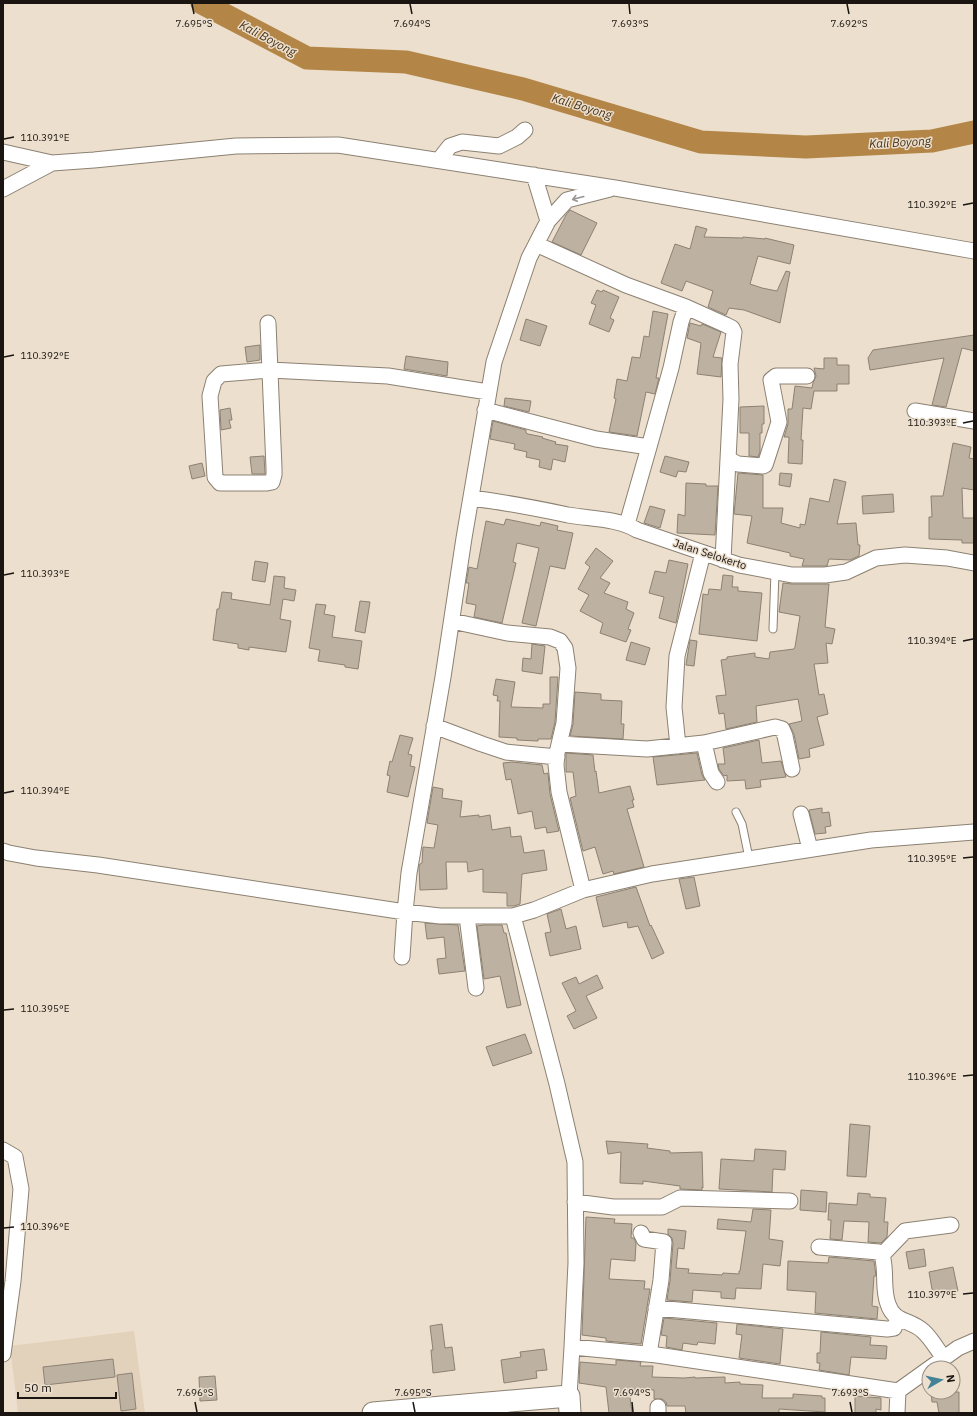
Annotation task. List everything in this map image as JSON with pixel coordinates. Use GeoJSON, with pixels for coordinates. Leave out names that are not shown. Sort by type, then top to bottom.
{"type":"FeatureCollection","features":[{"type":"Feature","properties":{"kind":"main road"},"geometry":{"type":"LineString","coordinates":[[373,1413],[569,1405]]}},
{"type":"Feature","properties":{"kind":"street"},"geometry":{"type":"LineString","coordinates":[[439,160],[450,146],[462,142],[499,146],[516,137],[525,130]]}},
{"type":"Feature","properties":{"kind":"street"},"geometry":{"type":"LineString","coordinates":[[3,152],[52,162],[94,160],[236,146],[338,145],[615,188],[974,251]]}},
{"type":"Feature","properties":{"kind":"street"},"geometry":{"type":"LineString","coordinates":[[3,189],[52,162]]}},
{"type":"Feature","properties":{"kind":"street"},"geometry":{"type":"LineString","coordinates":[[534,175],[548,220]]}},
{"type":"Feature","properties":{"kind":"street"},"geometry":{"type":"LineString","coordinates":[[402,957],[408,873],[452,621],[470,498],[494,362],[529,258],[548,220],[567,200],[615,188]]}},
{"type":"Feature","properties":{"kind":"street"},"geometry":{"type":"LineString","coordinates":[[536,244],[626,285],[662,299],[686,306],[732,328],[734,332],[730,364],[731,399],[723,560]]}},
{"type":"Feature","properties":{"kind":"street"},"geometry":{"type":"LineString","coordinates":[[627,524],[671,368],[686,306]]}},
{"type":"Feature","properties":{"kind":"street"},"geometry":{"type":"LineString","coordinates":[[268,323],[270,370],[274,468],[272,482],[220,483],[215,477],[210,396],[214,381],[221,374],[270,370],[388,376],[488,392]]}},
{"type":"Feature","properties":{"kind":"street"},"geometry":{"type":"LineString","coordinates":[[728,459],[738,464],[765,465],[779,424],[771,380],[776,376],[807,376]]}},
{"type":"Feature","properties":{"kind":"street"},"geometry":{"type":"LineString","coordinates":[[485,410],[596,439],[649,448]]}},
{"type":"Feature","properties":{"kind":"street"},"geometry":{"type":"LineString","coordinates":[[914,411],[974,421]]}},
{"type":"Feature","properties":{"kind":"street","name":"Jalan Selokerto"},"geometry":{"type":"LineString","coordinates":[[470,498],[532,507],[568,515],[627,524],[637,530],[739,565],[792,575],[825,575],[846,572],[876,558],[905,555],[947,558],[974,563]]}},
{"type":"Feature","properties":{"kind":"street"},"geometry":{"type":"LineString","coordinates":[[678,746],[674,707],[677,656],[702,553]]}},
{"type":"Feature","properties":{"kind":"street"},"geometry":{"type":"LineString","coordinates":[[452,621],[508,633],[550,637],[560,641],[565,648],[568,668],[564,723],[556,765],[559,792],[583,890]]}},
{"type":"Feature","properties":{"kind":"street"},"geometry":{"type":"LineString","coordinates":[[434,726],[506,752],[647,749],[704,743],[775,727],[782,729],[785,736],[792,769]]}},
{"type":"Feature","properties":{"kind":"street"},"geometry":{"type":"LineString","coordinates":[[704,743],[711,773],[717,782]]}},
{"type":"Feature","properties":{"kind":"street"},"geometry":{"type":"LineString","coordinates":[[801,814],[810,849]]}},
{"type":"Feature","properties":{"kind":"street"},"geometry":{"type":"LineString","coordinates":[[3,851],[36,858],[106,866],[405,912],[440,916],[513,916],[534,910],[583,890],[652,874],[871,840],[974,832]]}},
{"type":"Feature","properties":{"kind":"street"},"geometry":{"type":"LineString","coordinates":[[467,916],[476,988]]}},
{"type":"Feature","properties":{"kind":"street"},"geometry":{"type":"LineString","coordinates":[[513,916],[557,1084],[575,1162],[576,1263],[569,1405]]}},
{"type":"Feature","properties":{"kind":"street"},"geometry":{"type":"LineString","coordinates":[[3,1150],[15,1157],[21,1189],[10,1242],[3,1354]]}},
{"type":"Feature","properties":{"kind":"street"},"geometry":{"type":"LineString","coordinates":[[575,1202],[613,1208],[662,1207],[680,1198],[790,1201]]}},
{"type":"Feature","properties":{"kind":"street"},"geometry":{"type":"LineString","coordinates":[[943,1358],[923,1331],[912,1323],[901,1321],[893,1314],[888,1304],[884,1286],[882,1255],[905,1232],[951,1225]]}},
{"type":"Feature","properties":{"kind":"street"},"geometry":{"type":"LineString","coordinates":[[641,1233],[644,1239],[664,1242],[661,1280],[649,1354]]}},
{"type":"Feature","properties":{"kind":"street"},"geometry":{"type":"LineString","coordinates":[[819,1247],[879,1252],[882,1255]]}},
{"type":"Feature","properties":{"kind":"street"},"geometry":{"type":"LineString","coordinates":[[656,1308],[887,1329],[894,1328],[898,1318]]}},
{"type":"Feature","properties":{"kind":"street"},"geometry":{"type":"LineString","coordinates":[[572,1347],[649,1354],[898,1391],[958,1348],[974,1341]]}},
{"type":"Feature","properties":{"kind":"street"},"geometry":{"type":"LineString","coordinates":[[897,1413],[898,1391]]}},
{"type":"Feature","properties":{"kind":"lane"},"geometry":{"type":"LineString","coordinates":[[773,629],[775,572]]}},
{"type":"Feature","properties":{"kind":"lane"},"geometry":{"type":"LineString","coordinates":[[736,812],[742,824],[750,858]]}},
{"type":"Feature","properties":{"kind":"shaded area"},"geometry":{"type":"Polygon","coordinates":[[[134,1331],[145,1413],[18,1413],[10,1346],[134,1331]],[[113,1359],[43,1367],[45,1385],[115,1377],[113,1359]],[[132,1373],[117,1375],[121,1411],[136,1409],[132,1373]]]}},
{"type":"Feature","properties":{"kind":"building"},"geometry":{"type":"Polygon","coordinates":[[[570,210],[597,223],[581,255],[552,242],[570,210]]]}},
{"type":"Feature","properties":{"kind":"building"},"geometry":{"type":"Polygon","coordinates":[[[696,226],[707,229],[704,237],[765,238],[794,245],[790,264],[758,256],[750,284],[777,291],[786,271],[790,272],[780,323],[744,310],[729,308],[726,315],[708,307],[713,291],[686,281],[682,291],[661,283],[675,244],[690,249],[696,226]]]}},
{"type":"Feature","properties":{"kind":"building"},"geometry":{"type":"Polygon","coordinates":[[[597,290],[602,292],[603,290],[619,297],[610,318],[614,320],[609,332],[589,324],[596,305],[591,303],[597,290]]]}},
{"type":"Feature","properties":{"kind":"building"},"geometry":{"type":"Polygon","coordinates":[[[653,311],[668,314],[656,378],[659,378],[655,394],[646,392],[637,436],[609,432],[616,399],[614,398],[617,379],[627,381],[632,357],[640,358],[644,336],[649,337],[653,311]]]}},
{"type":"Feature","properties":{"kind":"building"},"geometry":{"type":"Polygon","coordinates":[[[526,319],[547,326],[540,346],[520,340],[526,319]]]}},
{"type":"Feature","properties":{"kind":"building"},"geometry":{"type":"Polygon","coordinates":[[[690,323],[701,326],[702,324],[721,332],[713,357],[722,358],[721,377],[697,374],[701,343],[687,338],[690,323]]]}},
{"type":"Feature","properties":{"kind":"building"},"geometry":{"type":"Polygon","coordinates":[[[974,335],[974,351],[962,348],[946,407],[932,405],[944,358],[870,370],[868,358],[873,350],[974,335]]]}},
{"type":"Feature","properties":{"kind":"building"},"geometry":{"type":"Polygon","coordinates":[[[260,345],[260,360],[247,362],[245,347],[260,345]]]}},
{"type":"Feature","properties":{"kind":"building"},"geometry":{"type":"Polygon","coordinates":[[[406,356],[448,362],[447,376],[404,369],[406,356]]]}},
{"type":"Feature","properties":{"kind":"building"},"geometry":{"type":"Polygon","coordinates":[[[824,358],[837,358],[837,365],[849,365],[849,384],[837,384],[837,391],[814,391],[811,409],[803,408],[801,440],[803,440],[802,464],[788,463],[789,437],[784,437],[788,424],[788,409],[792,409],[795,386],[812,388],[816,376],[814,368],[824,369],[824,358]]]}},
{"type":"Feature","properties":{"kind":"building"},"geometry":{"type":"Polygon","coordinates":[[[505,398],[531,401],[529,412],[504,406],[505,398]]]}},
{"type":"Feature","properties":{"kind":"building"},"geometry":{"type":"Polygon","coordinates":[[[764,406],[764,424],[762,424],[762,433],[760,433],[760,452],[758,457],[749,456],[749,433],[740,433],[740,407],[764,406]]]}},
{"type":"Feature","properties":{"kind":"building"},"geometry":{"type":"Polygon","coordinates":[[[230,408],[232,420],[229,420],[231,428],[221,430],[220,410],[230,408]]]}},
{"type":"Feature","properties":{"kind":"building"},"geometry":{"type":"Polygon","coordinates":[[[493,421],[526,430],[526,433],[528,434],[543,437],[542,438],[556,442],[555,444],[568,446],[565,462],[553,459],[551,470],[539,467],[540,460],[526,457],[527,452],[514,449],[515,444],[490,439],[493,421]]]}},
{"type":"Feature","properties":{"kind":"building"},"geometry":{"type":"Polygon","coordinates":[[[953,443],[971,447],[969,458],[974,459],[974,490],[962,488],[963,518],[974,518],[974,543],[962,543],[962,540],[929,539],[929,517],[932,517],[931,496],[943,496],[953,443]]]}},
{"type":"Feature","properties":{"kind":"building"},"geometry":{"type":"Polygon","coordinates":[[[264,456],[265,474],[252,474],[250,457],[264,456]]]}},
{"type":"Feature","properties":{"kind":"building"},"geometry":{"type":"Polygon","coordinates":[[[665,456],[689,462],[686,472],[678,471],[676,477],[660,472],[665,456]]]}},
{"type":"Feature","properties":{"kind":"building"},"geometry":{"type":"Polygon","coordinates":[[[202,463],[205,476],[192,479],[189,466],[202,463]]]}},
{"type":"Feature","properties":{"kind":"building"},"geometry":{"type":"Polygon","coordinates":[[[738,473],[763,475],[763,508],[783,508],[781,523],[800,528],[800,524],[805,525],[810,498],[829,502],[834,479],[846,482],[837,524],[856,523],[858,545],[860,545],[859,556],[850,560],[829,559],[827,566],[802,566],[804,559],[790,556],[790,553],[747,543],[752,516],[734,514],[738,473]]]}},
{"type":"Feature","properties":{"kind":"building"},"geometry":{"type":"Polygon","coordinates":[[[780,473],[792,474],[790,487],[779,485],[780,473]]]}},
{"type":"Feature","properties":{"kind":"building"},"geometry":{"type":"Polygon","coordinates":[[[686,483],[718,486],[715,535],[677,533],[678,514],[685,516],[686,483]]]}},
{"type":"Feature","properties":{"kind":"building"},"geometry":{"type":"Polygon","coordinates":[[[893,494],[894,512],[863,514],[862,496],[893,494]]]}},
{"type":"Feature","properties":{"kind":"building"},"geometry":{"type":"Polygon","coordinates":[[[650,506],[665,510],[660,528],[644,523],[650,506]]]}},
{"type":"Feature","properties":{"kind":"building"},"geometry":{"type":"Polygon","coordinates":[[[506,519],[540,526],[541,522],[558,526],[557,530],[573,533],[565,569],[550,566],[536,626],[522,623],[539,548],[517,543],[513,562],[516,563],[502,623],[474,617],[476,605],[466,603],[469,583],[466,583],[469,567],[477,569],[486,521],[504,525],[506,519]]]}},
{"type":"Feature","properties":{"kind":"building"},"geometry":{"type":"Polygon","coordinates":[[[596,548],[613,561],[600,578],[610,583],[604,593],[628,602],[626,609],[634,613],[628,629],[631,630],[626,642],[600,633],[603,623],[580,611],[589,595],[578,589],[590,567],[585,563],[596,548]]]}},
{"type":"Feature","properties":{"kind":"building"},"geometry":{"type":"Polygon","coordinates":[[[669,560],[688,564],[676,623],[659,618],[664,597],[649,593],[655,571],[666,573],[669,560]]]}},
{"type":"Feature","properties":{"kind":"building"},"geometry":{"type":"Polygon","coordinates":[[[255,561],[268,563],[265,582],[252,580],[255,561]]]}},
{"type":"Feature","properties":{"kind":"building"},"geometry":{"type":"Polygon","coordinates":[[[723,575],[733,576],[732,587],[738,587],[738,591],[762,593],[757,641],[699,634],[703,594],[708,595],[709,589],[721,590],[723,575]]]}},
{"type":"Feature","properties":{"kind":"building"},"geometry":{"type":"Polygon","coordinates":[[[274,576],[285,577],[284,588],[296,590],[294,601],[283,599],[280,619],[291,621],[286,652],[249,647],[249,650],[238,648],[238,644],[213,640],[217,609],[219,609],[222,592],[232,593],[231,599],[270,605],[274,576]]]}},
{"type":"Feature","properties":{"kind":"building"},"geometry":{"type":"Polygon","coordinates":[[[783,583],[829,584],[825,627],[835,629],[832,644],[826,643],[828,663],[814,664],[819,695],[824,694],[828,714],[817,717],[824,745],[809,749],[810,757],[799,759],[794,734],[789,724],[802,721],[798,699],[756,706],[757,722],[726,729],[724,713],[719,714],[716,696],[726,695],[721,660],[727,659],[727,657],[755,653],[755,657],[769,659],[770,652],[794,649],[800,616],[779,612],[783,583]]]}},
{"type":"Feature","properties":{"kind":"building"},"geometry":{"type":"Polygon","coordinates":[[[360,601],[370,602],[365,633],[355,631],[360,601]]]}},
{"type":"Feature","properties":{"kind":"building"},"geometry":{"type":"Polygon","coordinates":[[[316,604],[326,605],[324,614],[335,616],[332,637],[362,641],[358,669],[345,667],[345,665],[318,661],[320,650],[309,648],[316,604]]]}},
{"type":"Feature","properties":{"kind":"building"},"geometry":{"type":"Polygon","coordinates":[[[690,640],[697,641],[694,666],[686,665],[690,640]]]}},
{"type":"Feature","properties":{"kind":"building"},"geometry":{"type":"Polygon","coordinates":[[[631,642],[650,648],[645,665],[626,660],[631,642]]]}},
{"type":"Feature","properties":{"kind":"building"},"geometry":{"type":"Polygon","coordinates":[[[532,644],[545,646],[542,674],[522,671],[523,658],[531,659],[532,644]]]}},
{"type":"Feature","properties":{"kind":"building"},"geometry":{"type":"Polygon","coordinates":[[[550,677],[558,677],[555,722],[551,739],[538,739],[538,741],[499,737],[500,701],[497,701],[498,696],[493,695],[496,679],[515,682],[511,707],[543,708],[543,704],[550,704],[550,677]]]}},
{"type":"Feature","properties":{"kind":"building"},"geometry":{"type":"Polygon","coordinates":[[[575,692],[601,694],[601,700],[622,701],[621,724],[624,724],[623,739],[570,736],[573,724],[575,692]]]}},
{"type":"Feature","properties":{"kind":"building"},"geometry":{"type":"Polygon","coordinates":[[[400,735],[413,738],[408,754],[412,755],[410,766],[415,767],[408,797],[387,792],[390,776],[387,775],[390,761],[392,762],[400,735]]]}},
{"type":"Feature","properties":{"kind":"building"},"geometry":{"type":"Polygon","coordinates":[[[759,740],[762,763],[781,761],[786,777],[760,780],[761,787],[746,789],[745,780],[727,781],[727,775],[724,776],[719,769],[718,764],[725,764],[723,748],[759,740]]]}},
{"type":"Feature","properties":{"kind":"building"},"geometry":{"type":"Polygon","coordinates":[[[566,753],[593,755],[599,793],[630,786],[634,800],[632,800],[634,807],[627,809],[644,867],[614,874],[613,871],[603,874],[595,847],[583,851],[570,798],[576,796],[573,772],[566,772],[566,753]]]}},
{"type":"Feature","properties":{"kind":"building"},"geometry":{"type":"Polygon","coordinates":[[[697,753],[702,775],[705,780],[657,785],[653,757],[697,753]]]}},
{"type":"Feature","properties":{"kind":"building"},"geometry":{"type":"Polygon","coordinates":[[[512,762],[542,765],[544,774],[548,773],[550,794],[559,831],[547,833],[546,827],[535,829],[532,811],[518,814],[511,779],[506,780],[503,763],[512,762]]]}},
{"type":"Feature","properties":{"kind":"building"},"geometry":{"type":"Polygon","coordinates":[[[433,787],[443,789],[442,798],[462,801],[460,817],[479,815],[479,817],[490,815],[492,830],[510,827],[511,837],[521,836],[524,853],[544,850],[547,870],[522,874],[520,904],[507,906],[507,893],[483,892],[483,869],[468,872],[467,862],[446,862],[447,889],[420,890],[419,866],[422,863],[423,847],[434,848],[438,825],[427,823],[433,787]]]}},
{"type":"Feature","properties":{"kind":"building"},"geometry":{"type":"Polygon","coordinates":[[[822,808],[822,813],[829,812],[831,826],[825,827],[826,833],[815,834],[809,810],[822,808]]]}},
{"type":"Feature","properties":{"kind":"building"},"geometry":{"type":"Polygon","coordinates":[[[694,877],[700,906],[686,909],[679,879],[694,877]]]}},
{"type":"Feature","properties":{"kind":"building"},"geometry":{"type":"Polygon","coordinates":[[[636,887],[650,926],[651,925],[664,953],[652,959],[638,926],[628,928],[627,922],[603,927],[596,897],[636,887]]]}},
{"type":"Feature","properties":{"kind":"building"},"geometry":{"type":"Polygon","coordinates":[[[561,909],[566,929],[576,926],[581,949],[550,956],[545,933],[551,932],[547,914],[561,909]]]}},
{"type":"Feature","properties":{"kind":"building"},"geometry":{"type":"Polygon","coordinates":[[[425,923],[458,925],[465,971],[439,974],[437,959],[446,958],[444,937],[427,939],[425,923]]]}},
{"type":"Feature","properties":{"kind":"building"},"geometry":{"type":"Polygon","coordinates":[[[502,925],[504,933],[506,933],[521,1005],[507,1008],[500,976],[484,979],[477,926],[502,925]]]}},
{"type":"Feature","properties":{"kind":"building"},"geometry":{"type":"Polygon","coordinates":[[[597,975],[603,988],[586,996],[597,1018],[574,1029],[567,1016],[576,1011],[562,983],[576,977],[579,984],[597,975]]]}},
{"type":"Feature","properties":{"kind":"building"},"geometry":{"type":"Polygon","coordinates":[[[525,1034],[532,1053],[493,1066],[486,1047],[525,1034]]]}},
{"type":"Feature","properties":{"kind":"building"},"geometry":{"type":"Polygon","coordinates":[[[850,1124],[870,1126],[866,1177],[847,1176],[850,1124]]]}},
{"type":"Feature","properties":{"kind":"building"},"geometry":{"type":"Polygon","coordinates":[[[606,1141],[648,1144],[647,1148],[670,1151],[670,1153],[702,1152],[703,1188],[702,1187],[702,1190],[680,1189],[680,1186],[643,1181],[643,1184],[620,1183],[621,1152],[608,1154],[606,1141]]]}},
{"type":"Feature","properties":{"kind":"building"},"geometry":{"type":"Polygon","coordinates":[[[755,1149],[786,1151],[785,1170],[773,1169],[772,1192],[719,1189],[721,1159],[754,1161],[755,1149]]]}},
{"type":"Feature","properties":{"kind":"building"},"geometry":{"type":"Polygon","coordinates":[[[801,1190],[827,1192],[826,1212],[800,1210],[801,1190]]]}},
{"type":"Feature","properties":{"kind":"building"},"geometry":{"type":"Polygon","coordinates":[[[858,1193],[870,1194],[870,1197],[886,1198],[884,1222],[888,1222],[887,1237],[881,1243],[868,1242],[869,1222],[844,1221],[842,1240],[830,1239],[831,1220],[828,1220],[829,1203],[857,1205],[858,1193]]]}},
{"type":"Feature","properties":{"kind":"building"},"geometry":{"type":"Polygon","coordinates":[[[753,1209],[771,1210],[769,1239],[783,1241],[780,1266],[763,1264],[761,1289],[736,1288],[735,1299],[721,1298],[721,1292],[693,1290],[692,1302],[667,1300],[673,1243],[672,1238],[668,1234],[668,1229],[686,1231],[684,1249],[678,1248],[676,1268],[689,1269],[688,1273],[722,1275],[723,1273],[739,1274],[746,1231],[717,1229],[718,1219],[751,1222],[753,1209]]]}},
{"type":"Feature","properties":{"kind":"building"},"geometry":{"type":"Polygon","coordinates":[[[586,1217],[615,1219],[614,1223],[632,1224],[631,1238],[634,1238],[636,1243],[635,1261],[611,1259],[609,1279],[645,1281],[644,1289],[650,1289],[641,1344],[606,1341],[606,1338],[582,1335],[586,1217]]]}},
{"type":"Feature","properties":{"kind":"building"},"geometry":{"type":"Polygon","coordinates":[[[924,1249],[926,1266],[909,1269],[906,1252],[924,1249]]]}},
{"type":"Feature","properties":{"kind":"building"},"geometry":{"type":"Polygon","coordinates":[[[829,1257],[874,1261],[876,1276],[874,1276],[872,1306],[878,1307],[877,1319],[815,1313],[816,1292],[787,1290],[788,1261],[828,1263],[829,1257]]]}},
{"type":"Feature","properties":{"kind":"building"},"geometry":{"type":"Polygon","coordinates":[[[953,1267],[958,1291],[933,1295],[929,1272],[953,1267]]]}},
{"type":"Feature","properties":{"kind":"building"},"geometry":{"type":"Polygon","coordinates":[[[664,1318],[717,1323],[715,1344],[698,1342],[697,1345],[683,1343],[682,1350],[666,1347],[667,1336],[661,1335],[664,1318]]]}},
{"type":"Feature","properties":{"kind":"building"},"geometry":{"type":"Polygon","coordinates":[[[442,1324],[445,1348],[452,1347],[455,1370],[433,1373],[431,1350],[433,1350],[430,1326],[442,1324]]]}},
{"type":"Feature","properties":{"kind":"building"},"geometry":{"type":"Polygon","coordinates":[[[737,1324],[783,1329],[780,1364],[739,1358],[742,1335],[736,1334],[737,1324]]]}},
{"type":"Feature","properties":{"kind":"building"},"geometry":{"type":"Polygon","coordinates":[[[821,1332],[871,1337],[870,1345],[887,1346],[886,1359],[851,1357],[849,1375],[819,1370],[820,1363],[817,1363],[817,1353],[820,1353],[821,1332]]]}},
{"type":"Feature","properties":{"kind":"building"},"geometry":{"type":"Polygon","coordinates":[[[544,1349],[547,1370],[536,1371],[537,1378],[504,1383],[501,1360],[521,1357],[520,1352],[544,1349]]]}},
{"type":"Feature","properties":{"kind":"building"},"geometry":{"type":"Polygon","coordinates":[[[113,1359],[115,1377],[45,1385],[43,1367],[113,1359]]]}},
{"type":"Feature","properties":{"kind":"building"},"geometry":{"type":"Polygon","coordinates":[[[616,1360],[641,1362],[640,1366],[653,1366],[652,1377],[725,1377],[725,1383],[740,1382],[740,1384],[763,1385],[762,1398],[793,1398],[793,1394],[822,1396],[822,1398],[825,1398],[825,1412],[779,1409],[779,1413],[686,1413],[685,1406],[667,1406],[666,1402],[662,1399],[654,1399],[654,1390],[629,1389],[632,1413],[609,1413],[606,1387],[579,1383],[580,1362],[616,1365],[616,1360]]]}},
{"type":"Feature","properties":{"kind":"building"},"geometry":{"type":"Polygon","coordinates":[[[132,1373],[136,1409],[121,1411],[117,1375],[132,1373]]]}},
{"type":"Feature","properties":{"kind":"building"},"geometry":{"type":"Polygon","coordinates":[[[215,1376],[217,1400],[200,1401],[199,1377],[215,1376]]]}},
{"type":"Feature","properties":{"kind":"building"},"geometry":{"type":"Polygon","coordinates":[[[855,1396],[881,1398],[881,1410],[876,1409],[876,1413],[855,1413],[855,1396]]]}},
{"type":"Feature","properties":{"kind":"building"},"geometry":{"type":"Polygon","coordinates":[[[932,1400],[959,1400],[959,1413],[939,1413],[937,1402],[932,1402],[932,1400]]]}},
{"type":"Feature","properties":{"kind":"waterway","name":"Kali Boyong"},"geometry":{"type":"LineString","coordinates":[[202,3],[307,58],[406,62],[523,89],[701,142],[806,147],[932,141],[974,132]]}}]}
